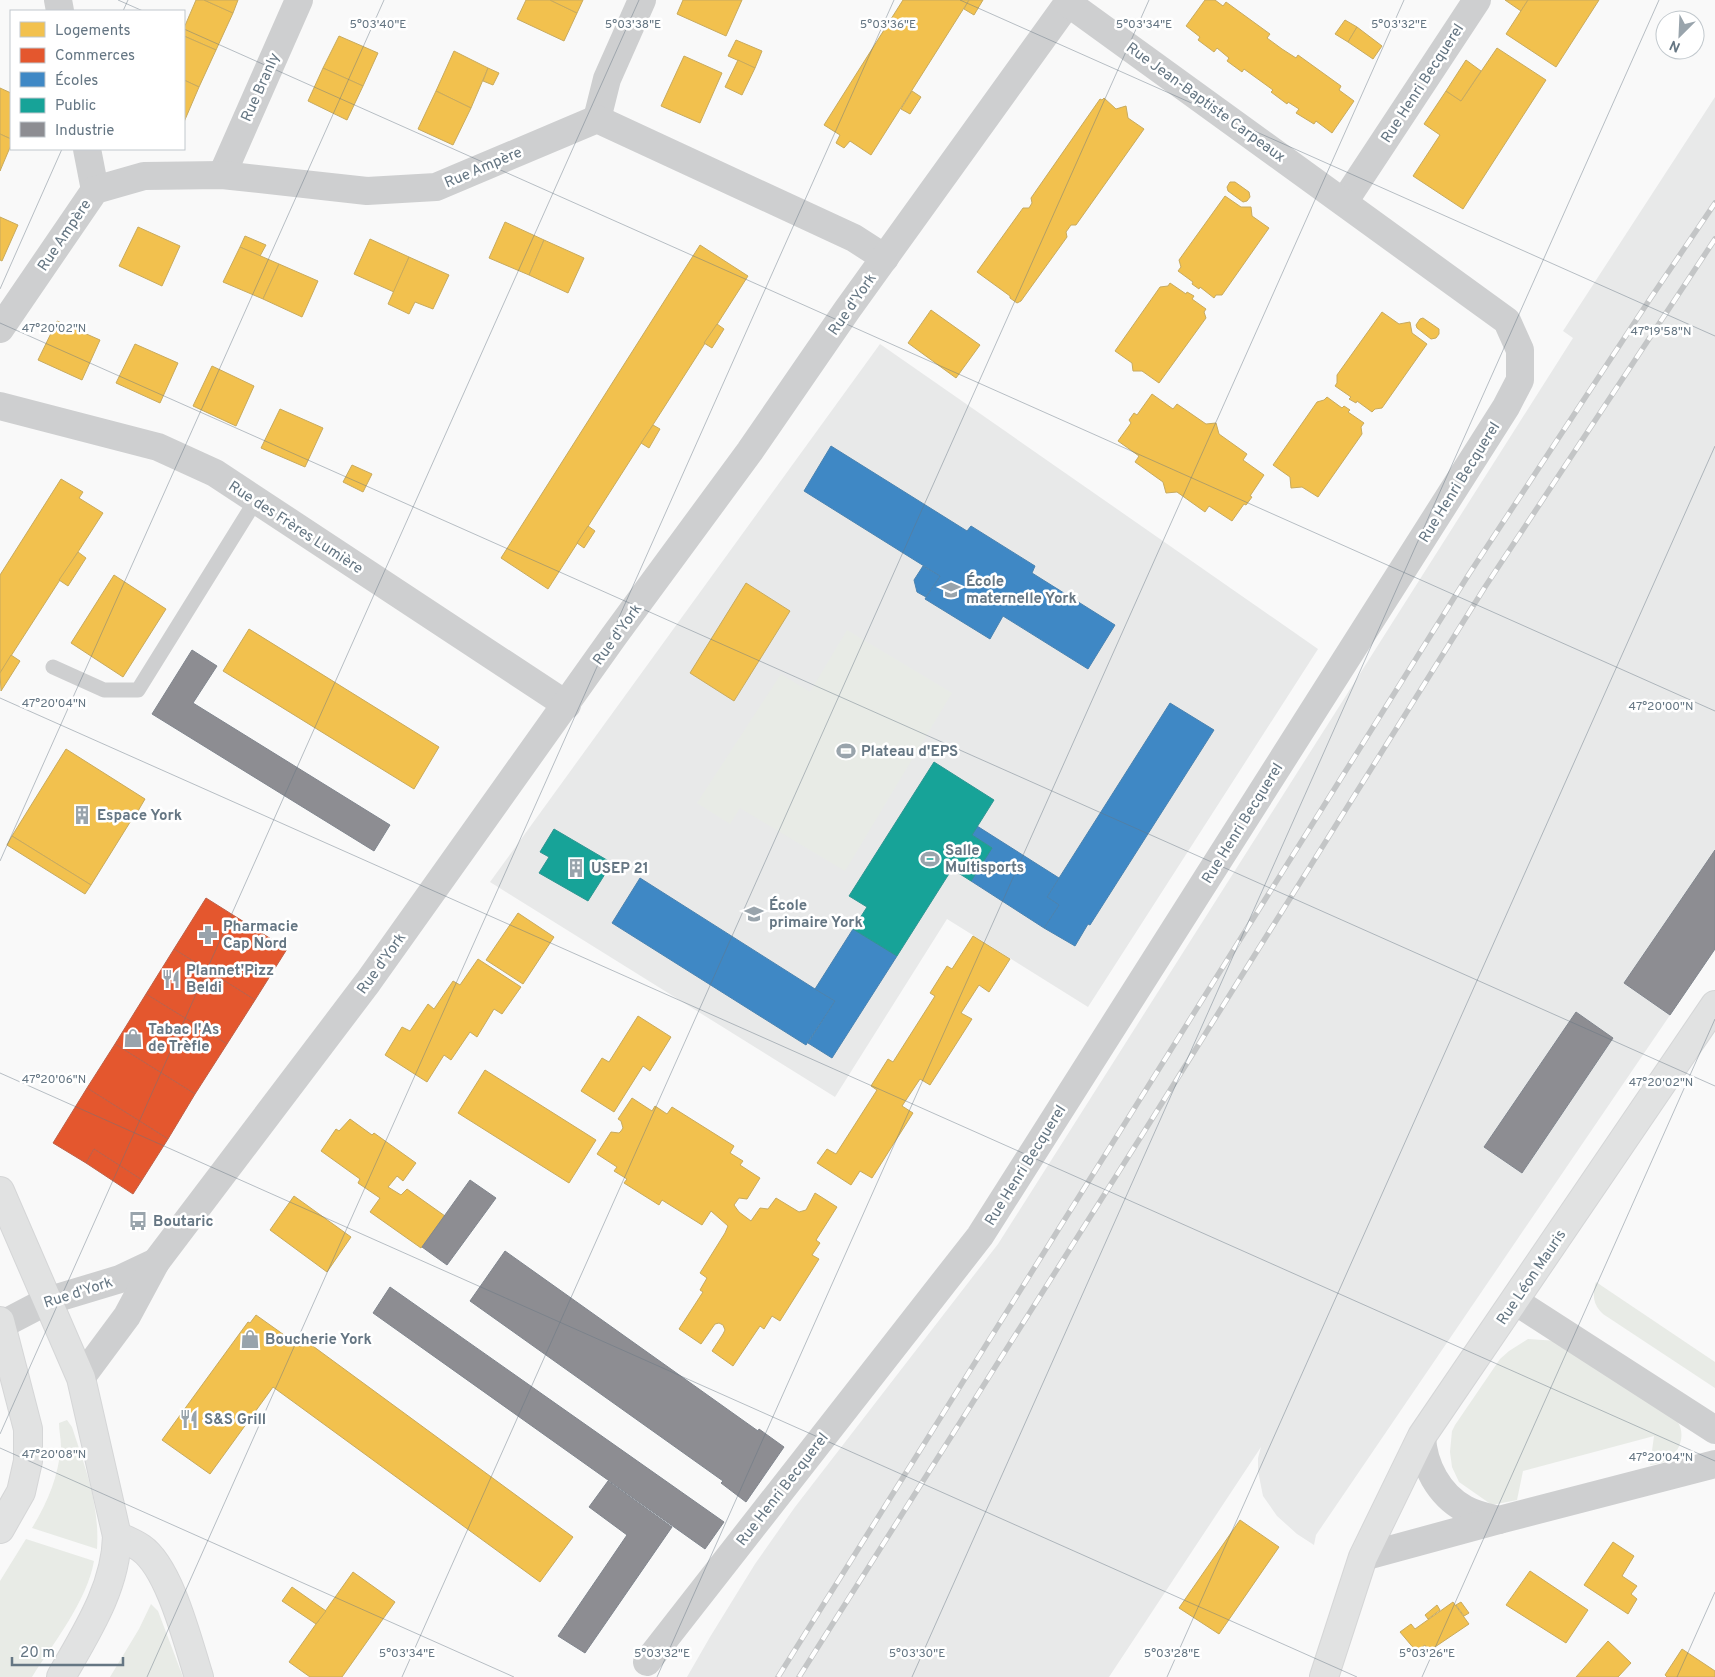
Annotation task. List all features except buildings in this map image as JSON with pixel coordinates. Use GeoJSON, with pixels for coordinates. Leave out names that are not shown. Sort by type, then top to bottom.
{"type":"FeatureCollection","features":[{"type":"Feature","properties":{"kind":"main road","name":"Rue Léon Mauris"},"geometry":{"type":"LineString","coordinates":[[1324,1677],[1363,1557],[1422,1436],[1715,1005]]}},
{"type":"Feature","properties":{"kind":"main road"},"geometry":{"type":"LineString","coordinates":[[0,1191],[81,1378],[117,1536],[115,1561],[98,1612],[61,1677]]}},
{"type":"Feature","properties":{"kind":"main road"},"geometry":{"type":"LineString","coordinates":[[0,1528],[21,1492],[28,1461],[28,1429],[1,1323]]}},
{"type":"Feature","properties":{"kind":"main road"},"geometry":{"type":"LineString","coordinates":[[117,1536],[141,1548],[158,1568],[174,1603],[199,1677]]}},
{"type":"Feature","properties":{"kind":"street","name":"Rue Branly"},"geometry":{"type":"LineString","coordinates":[[222,175],[299,0]]}},
{"type":"Feature","properties":{"kind":"street"},"geometry":{"type":"LineString","coordinates":[[642,0],[607,78],[597,119],[854,238],[885,258]]}},
{"type":"Feature","properties":{"kind":"street","name":"Rue Henri Becquerel"},"geometry":{"type":"LineString","coordinates":[[647,1662],[980,1236],[1501,416],[1520,380],[1520,350],[1507,321],[1344,202],[1477,0]]}},
{"type":"Feature","properties":{"kind":"street","name":"Rue Jean-Baptiste Carpeaux"},"geometry":{"type":"LineString","coordinates":[[1069,2],[1344,202]]}},
{"type":"Feature","properties":{"kind":"street","name":"Rue d'York"},"geometry":{"type":"LineString","coordinates":[[81,1378],[127,1316],[156,1262],[368,982],[614,636],[750,451],[885,258],[1069,2]]}},
{"type":"Feature","properties":{"kind":"street","name":"Rue Ampère"},"geometry":{"type":"LineString","coordinates":[[0,329],[95,190],[144,176],[222,175],[367,190],[436,187],[597,119]]}},
{"type":"Feature","properties":{"kind":"street"},"geometry":{"type":"LineString","coordinates":[[87,150],[95,190]]}},
{"type":"Feature","properties":{"kind":"street","name":"Rue des Frères Lumière"},"geometry":{"type":"LineString","coordinates":[[0,406],[158,447],[215,473],[566,705]]}},
{"type":"Feature","properties":{"kind":"street","name":"Rue d'York"},"geometry":{"type":"LineString","coordinates":[[1,1323],[47,1301],[120,1279],[156,1262]]}},
{"type":"Feature","properties":{"kind":"street"},"geometry":{"type":"LineString","coordinates":[[1515,1301],[1715,1430]]}},
{"type":"Feature","properties":{"kind":"street"},"geometry":{"type":"LineString","coordinates":[[1422,1436],[1425,1459],[1442,1490],[1465,1509],[1499,1520]]}},
{"type":"Feature","properties":{"kind":"street"},"geometry":{"type":"LineString","coordinates":[[1363,1557],[1715,1464]]}},
{"type":"Feature","properties":{"kind":"lane"},"geometry":{"type":"LineString","coordinates":[[53,667],[104,690],[138,690],[256,500]]}},
{"type":"Feature","properties":{"kind":"shaded area"},"geometry":{"type":"Polygon","coordinates":[[[1715,97],[1715,949],[1316,1535],[1314,1545],[1297,1534],[1277,1516],[1263,1496],[1258,1471],[1258,1458],[1261,1447],[1109,1677],[687,1677],[755,1564],[795,1507],[998,1244],[1573,338],[1563,331],[1715,97]]]}},
{"type":"Feature","properties":{"kind":"shaded area"},"geometry":{"type":"Polygon","coordinates":[[[880,344],[1318,649],[1088,1007],[947,919],[835,1097],[490,882],[880,344]]]}},
{"type":"Feature","properties":{"kind":"shaded area","name":"Plateau d'EPS"},"geometry":{"type":"Polygon","coordinates":[[[847,630],[952,693],[845,871],[740,808],[730,824],[697,803],[781,674],[810,692],[847,630]]]}},
{"type":"Feature","properties":{"kind":"shaded area"},"geometry":{"type":"Polygon","coordinates":[[[1596,1282],[1715,1362],[1715,1388],[1603,1314],[1594,1300],[1596,1282]]]}},
{"type":"Feature","properties":{"kind":"shaded area"},"geometry":{"type":"Polygon","coordinates":[[[1528,1339],[1558,1341],[1677,1421],[1680,1426],[1681,1438],[1678,1449],[1671,1458],[1664,1462],[1650,1465],[1654,1436],[1523,1471],[1517,1500],[1492,1505],[1459,1482],[1452,1467],[1450,1452],[1452,1431],[1500,1359],[1528,1339]]]}},
{"type":"Feature","properties":{"kind":"shaded area"},"geometry":{"type":"Polygon","coordinates":[[[67,1420],[72,1427],[82,1457],[94,1502],[97,1549],[32,1528],[43,1509],[55,1479],[61,1447],[59,1423],[67,1420]]]}},
{"type":"Feature","properties":{"kind":"shaded area"},"geometry":{"type":"Polygon","coordinates":[[[26,1539],[94,1561],[90,1576],[77,1606],[32,1677],[0,1677],[0,1581],[26,1539]]]}},
{"type":"Feature","properties":{"kind":"shaded area"},"geometry":{"type":"Polygon","coordinates":[[[151,1604],[158,1611],[183,1677],[110,1677],[139,1629],[151,1604]]]}},
{"type":"Feature","properties":{"kind":"railway"},"geometry":{"type":"LineString","coordinates":[[778,1677],[1469,574],[1715,203]]}},
{"type":"Feature","properties":{"kind":"railway"},"geometry":{"type":"LineString","coordinates":[[799,1677],[1142,1135],[1485,587],[1715,239]]}},
{"type":"Feature","properties":{"kind":"place","name":"École maternelle York"},"geometry":{"type":"Point","coordinates":[951,590]}},
{"type":"Feature","properties":{"kind":"place","name":"Plateau d'EPS"},"geometry":{"type":"Point","coordinates":[846,751]}},
{"type":"Feature","properties":{"kind":"place","name":"Espace York"},"geometry":{"type":"Point","coordinates":[82,815]}},
{"type":"Feature","properties":{"kind":"place","name":"Salle Multisports"},"geometry":{"type":"Point","coordinates":[930,859]}},
{"type":"Feature","properties":{"kind":"place","name":"USEP 21"},"geometry":{"type":"Point","coordinates":[576,868]}},
{"type":"Feature","properties":{"kind":"place","name":"École primaire York"},"geometry":{"type":"Point","coordinates":[754,914]}},
{"type":"Feature","properties":{"kind":"place","name":"Pharmacie Cap Nord"},"geometry":{"type":"Point","coordinates":[208,935]}},
{"type":"Feature","properties":{"kind":"place","name":"Plannet'Pizz Beldi"},"geometry":{"type":"Point","coordinates":[171,979]}},
{"type":"Feature","properties":{"kind":"place","name":"Tabac l'As de Trèfle"},"geometry":{"type":"Point","coordinates":[133,1038]}},
{"type":"Feature","properties":{"kind":"place","name":"Boutaric"},"geometry":{"type":"Point","coordinates":[138,1221]}},
{"type":"Feature","properties":{"kind":"place","name":"Boucherie York"},"geometry":{"type":"Point","coordinates":[250,1339]}},
{"type":"Feature","properties":{"kind":"place","name":"S&S Grill"},"geometry":{"type":"Point","coordinates":[189,1419]}}]}
